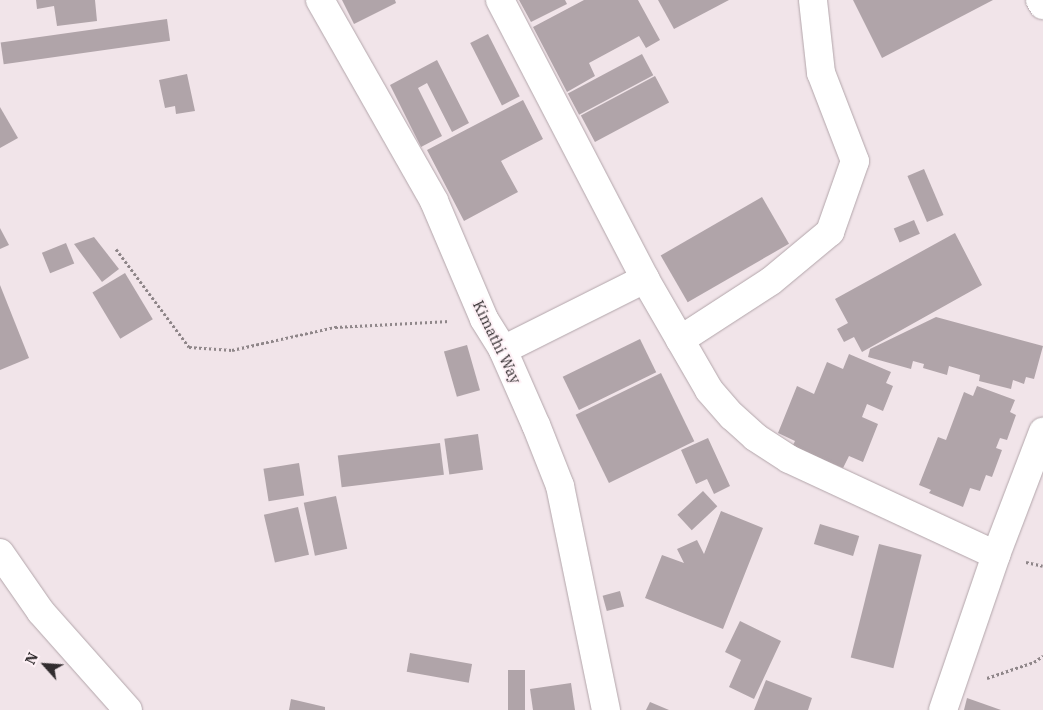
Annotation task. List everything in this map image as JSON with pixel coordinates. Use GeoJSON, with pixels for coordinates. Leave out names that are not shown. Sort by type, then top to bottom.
{"type":"FeatureCollection","features":[{"type":"Feature","properties":{"kind":"street","name":"Kimathi Way"},"geometry":{"type":"LineString","coordinates":[[320,0],[434,201],[484,319],[503,350],[560,486],[606,710]]}},
{"type":"Feature","properties":{"kind":"street"},"geometry":{"type":"LineString","coordinates":[[500,0],[645,279],[709,390],[755,437],[789,459],[996,555]]}},
{"type":"Feature","properties":{"kind":"street"},"geometry":{"type":"LineString","coordinates":[[680,340],[771,281],[830,232],[856,161],[821,73],[813,0]]}},
{"type":"Feature","properties":{"kind":"street"},"geometry":{"type":"LineString","coordinates":[[1040,0],[1043,5]]}},
{"type":"Feature","properties":{"kind":"street"},"geometry":{"type":"LineString","coordinates":[[503,350],[645,279]]}},
{"type":"Feature","properties":{"kind":"street"},"geometry":{"type":"LineString","coordinates":[[946,701],[996,555],[1043,432]]}},
{"type":"Feature","properties":{"kind":"street"},"geometry":{"type":"LineString","coordinates":[[0,553],[41,612],[128,710]]}},
{"type":"Feature","properties":{"kind":"path"},"geometry":{"type":"LineString","coordinates":[[116,248],[189,347],[232,350],[335,327],[484,319]]}},
{"type":"Feature","properties":{"kind":"path"},"geometry":{"type":"LineString","coordinates":[[946,701],[1034,662],[1043,656]]}},
{"type":"Feature","properties":{"kind":"building"},"geometry":{"type":"Polygon","coordinates":[[[36,0],[95,0],[97,21],[57,26],[54,6],[37,9],[36,0]]]}},
{"type":"Feature","properties":{"kind":"building"},"geometry":{"type":"Polygon","coordinates":[[[342,0],[395,0],[396,3],[354,24],[342,0]]]}},
{"type":"Feature","properties":{"kind":"building"},"geometry":{"type":"Polygon","coordinates":[[[519,0],[565,0],[567,4],[531,22],[519,0]]]}},
{"type":"Feature","properties":{"kind":"building"},"geometry":{"type":"Polygon","coordinates":[[[584,0],[638,0],[660,40],[646,48],[639,36],[589,63],[595,76],[567,92],[533,27],[584,0]]]}},
{"type":"Feature","properties":{"kind":"building"},"geometry":{"type":"Polygon","coordinates":[[[658,0],[729,0],[674,29],[658,0]]]}},
{"type":"Feature","properties":{"kind":"building"},"geometry":{"type":"Polygon","coordinates":[[[853,0],[993,0],[882,58],[853,0]]]}},
{"type":"Feature","properties":{"kind":"building"},"geometry":{"type":"Polygon","coordinates":[[[167,19],[170,41],[4,64],[1,42],[167,19]]]}},
{"type":"Feature","properties":{"kind":"building"},"geometry":{"type":"Polygon","coordinates":[[[488,34],[520,96],[502,105],[470,43],[488,34]]]}},
{"type":"Feature","properties":{"kind":"building"},"geometry":{"type":"Polygon","coordinates":[[[642,54],[653,75],[579,115],[568,93],[642,54]]]}},
{"type":"Feature","properties":{"kind":"building"},"geometry":{"type":"Polygon","coordinates":[[[437,60],[469,123],[452,132],[427,83],[418,88],[442,136],[421,147],[390,85],[437,60]]]}},
{"type":"Feature","properties":{"kind":"building"},"geometry":{"type":"Polygon","coordinates":[[[187,74],[195,111],[176,114],[175,106],[165,108],[159,80],[187,74]]]}},
{"type":"Feature","properties":{"kind":"building"},"geometry":{"type":"Polygon","coordinates":[[[655,76],[669,102],[595,142],[581,115],[655,76]]]}},
{"type":"Feature","properties":{"kind":"building"},"geometry":{"type":"Polygon","coordinates":[[[523,100],[543,139],[501,161],[518,192],[464,221],[427,150],[523,100]]]}},
{"type":"Feature","properties":{"kind":"building"},"geometry":{"type":"Polygon","coordinates":[[[0,107],[18,138],[0,148],[0,107]]]}},
{"type":"Feature","properties":{"kind":"building"},"geometry":{"type":"Polygon","coordinates":[[[924,169],[944,215],[927,222],[907,176],[924,169]]]}},
{"type":"Feature","properties":{"kind":"building"},"geometry":{"type":"Polygon","coordinates":[[[762,197],[789,244],[688,302],[661,256],[762,197]]]}},
{"type":"Feature","properties":{"kind":"building"},"geometry":{"type":"Polygon","coordinates":[[[914,220],[920,234],[900,242],[894,229],[914,220]]]}},
{"type":"Feature","properties":{"kind":"building"},"geometry":{"type":"Polygon","coordinates":[[[0,228],[9,245],[0,249],[0,228]]]}},
{"type":"Feature","properties":{"kind":"building"},"geometry":{"type":"Polygon","coordinates":[[[955,233],[982,285],[862,352],[854,337],[844,342],[837,329],[848,323],[835,299],[955,233]]]}},
{"type":"Feature","properties":{"kind":"building"},"geometry":{"type":"Polygon","coordinates":[[[94,237],[119,269],[102,282],[74,244],[94,237]]]}},
{"type":"Feature","properties":{"kind":"building"},"geometry":{"type":"Polygon","coordinates":[[[66,243],[74,263],[50,273],[42,253],[66,243]]]}},
{"type":"Feature","properties":{"kind":"building"},"geometry":{"type":"Polygon","coordinates":[[[125,273],[153,319],[120,339],[92,293],[125,273]]]}},
{"type":"Feature","properties":{"kind":"building"},"geometry":{"type":"Polygon","coordinates":[[[0,285],[29,358],[0,370],[0,285]]]}},
{"type":"Feature","properties":{"kind":"building"},"geometry":{"type":"Polygon","coordinates":[[[936,317],[1043,346],[1034,379],[1026,377],[1024,384],[1013,380],[1011,389],[979,381],[980,375],[949,366],[947,375],[923,368],[924,364],[913,361],[911,369],[868,357],[870,349],[936,317]]]}},
{"type":"Feature","properties":{"kind":"building"},"geometry":{"type":"Polygon","coordinates":[[[640,339],[656,372],[579,410],[563,377],[640,339]]]}},
{"type":"Feature","properties":{"kind":"building"},"geometry":{"type":"Polygon","coordinates":[[[467,345],[480,390],[457,397],[444,352],[467,345]]]}},
{"type":"Feature","properties":{"kind":"building"},"geometry":{"type":"Polygon","coordinates":[[[849,354],[891,372],[886,383],[893,386],[883,411],[867,404],[862,417],[878,424],[863,462],[849,456],[843,468],[792,447],[795,441],[778,433],[797,386],[814,394],[827,362],[843,369],[849,354]]]}},
{"type":"Feature","properties":{"kind":"building"},"geometry":{"type":"Polygon","coordinates":[[[661,373],[694,441],[609,483],[576,415],[661,373]]]}},
{"type":"Feature","properties":{"kind":"building"},"geometry":{"type":"Polygon","coordinates":[[[977,386],[1015,400],[1010,412],[1016,415],[1007,440],[1000,438],[996,448],[1002,450],[992,477],[986,475],[980,491],[970,488],[963,507],[929,493],[931,490],[919,485],[938,437],[946,440],[964,392],[973,396],[977,386]]]}},
{"type":"Feature","properties":{"kind":"building"},"geometry":{"type":"Polygon","coordinates":[[[478,434],[483,470],[449,474],[444,439],[478,434]]]}},
{"type":"Feature","properties":{"kind":"building"},"geometry":{"type":"Polygon","coordinates":[[[708,438],[730,486],[714,494],[707,479],[696,484],[681,450],[708,438]]]}},
{"type":"Feature","properties":{"kind":"building"},"geometry":{"type":"Polygon","coordinates":[[[440,443],[444,475],[342,487],[338,456],[440,443]]]}},
{"type":"Feature","properties":{"kind":"building"},"geometry":{"type":"Polygon","coordinates":[[[299,463],[304,496],[269,501],[263,469],[299,463]]]}},
{"type":"Feature","properties":{"kind":"building"},"geometry":{"type":"Polygon","coordinates":[[[703,491],[717,506],[692,530],[677,515],[703,491]]]}},
{"type":"Feature","properties":{"kind":"building"},"geometry":{"type":"Polygon","coordinates":[[[336,496],[347,549],[315,556],[304,503],[336,496]]]}},
{"type":"Feature","properties":{"kind":"building"},"geometry":{"type":"Polygon","coordinates":[[[298,507],[309,555],[275,563],[264,515],[298,507]]]}},
{"type":"Feature","properties":{"kind":"building"},"geometry":{"type":"Polygon","coordinates":[[[721,511],[763,528],[723,629],[645,598],[662,555],[684,563],[677,549],[697,540],[704,554],[721,511]]]}},
{"type":"Feature","properties":{"kind":"building"},"geometry":{"type":"Polygon","coordinates":[[[820,524],[859,536],[853,556],[814,544],[820,524]]]}},
{"type":"Feature","properties":{"kind":"building"},"geometry":{"type":"Polygon","coordinates":[[[879,544],[922,555],[893,668],[851,658],[879,544]]]}},
{"type":"Feature","properties":{"kind":"building"},"geometry":{"type":"Polygon","coordinates":[[[620,591],[624,606],[607,611],[603,596],[620,591]]]}},
{"type":"Feature","properties":{"kind":"building"},"geometry":{"type":"Polygon","coordinates":[[[740,621],[781,641],[754,699],[729,687],[741,660],[725,652],[740,621]]]}},
{"type":"Feature","properties":{"kind":"building"},"geometry":{"type":"Polygon","coordinates":[[[410,653],[472,664],[469,683],[407,672],[410,653]]]}},
{"type":"Feature","properties":{"kind":"building"},"geometry":{"type":"Polygon","coordinates":[[[508,670],[525,670],[525,710],[508,710],[508,670]]]}},
{"type":"Feature","properties":{"kind":"building"},"geometry":{"type":"Polygon","coordinates":[[[766,680],[812,698],[808,710],[754,710],[766,680]]]}},
{"type":"Feature","properties":{"kind":"building"},"geometry":{"type":"Polygon","coordinates":[[[571,683],[575,710],[533,710],[530,689],[571,683]]]}},
{"type":"Feature","properties":{"kind":"building"},"geometry":{"type":"Polygon","coordinates":[[[967,698],[1001,710],[964,710],[967,698]]]}},
{"type":"Feature","properties":{"kind":"building"},"geometry":{"type":"Polygon","coordinates":[[[291,699],[325,707],[325,710],[289,710],[291,699]]]}},
{"type":"Feature","properties":{"kind":"building"},"geometry":{"type":"Polygon","coordinates":[[[650,702],[669,710],[646,710],[650,702]]]}}]}
